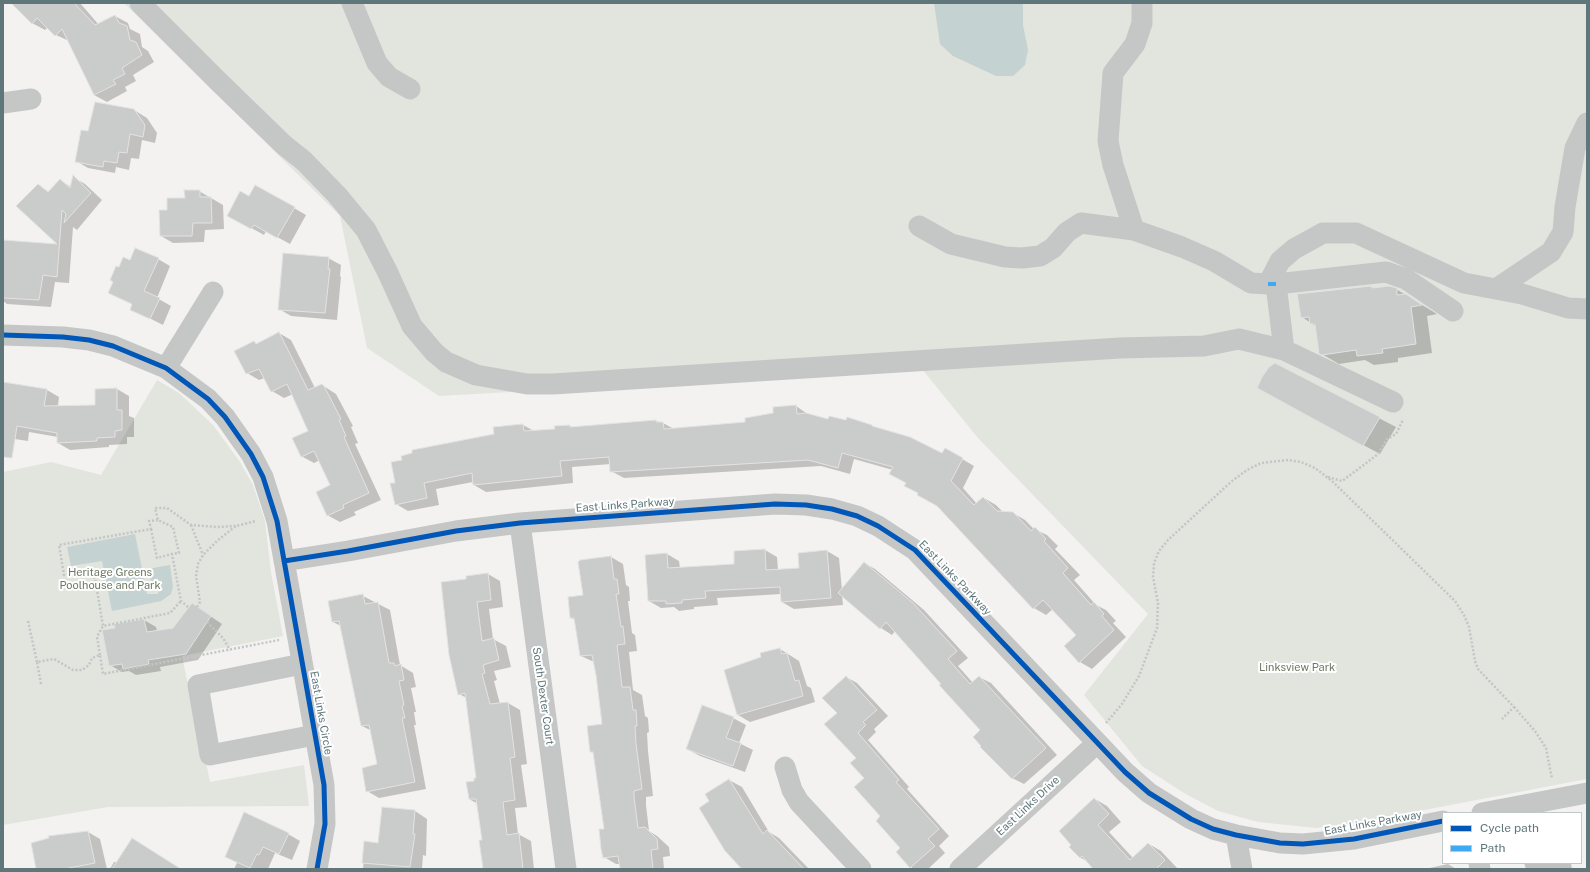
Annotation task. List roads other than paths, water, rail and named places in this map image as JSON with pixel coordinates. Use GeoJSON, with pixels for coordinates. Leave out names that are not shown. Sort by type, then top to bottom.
{"type":"FeatureCollection","features":[{"type":"Feature","properties":{"kind":"street"},"geometry":{"type":"LineString","coordinates":[[140,3],[218,82],[284,145],[304,161],[338,195],[366,230],[388,273],[412,326],[434,352],[446,362],[476,375],[527,384],[554,384],[1120,348],[1204,346],[1239,338],[1284,350],[1399,408]]}},
{"type":"Feature","properties":{"kind":"street"},"geometry":{"type":"LineString","coordinates":[[352,3],[377,63],[389,77],[410,88]]}},
{"type":"Feature","properties":{"kind":"street"},"geometry":{"type":"LineString","coordinates":[[1134,230],[1115,172],[1108,141],[1113,72],[1135,44],[1142,23],[1142,3]]}},
{"type":"Feature","properties":{"kind":"street"},"geometry":{"type":"LineString","coordinates":[[3,103],[31,99]]}},
{"type":"Feature","properties":{"kind":"street"},"geometry":{"type":"LineString","coordinates":[[1496,288],[1552,252],[1563,232],[1565,206],[1575,148],[1587,123]]}},
{"type":"Feature","properties":{"kind":"street"},"geometry":{"type":"LineString","coordinates":[[919,226],[951,244],[1005,257],[1022,258],[1040,256],[1053,248],[1067,232],[1081,223],[1134,230],[1214,261],[1251,283],[1268,284],[1280,261],[1294,249],[1323,233],[1356,233],[1464,284],[1496,288],[1568,308],[1587,309]]}},
{"type":"Feature","properties":{"kind":"street"},"geometry":{"type":"LineString","coordinates":[[1284,350],[1276,284],[1386,272],[1406,279],[1453,311]]}},
{"type":"Feature","properties":{"kind":"street"},"geometry":{"type":"LineString","coordinates":[[166,368],[213,292]]}},
{"type":"Feature","properties":{"kind":"street","name":"East Links Circle"},"geometry":{"type":"LineString","coordinates":[[3,335],[63,337],[89,340],[113,346],[166,368],[208,399],[232,426],[251,454],[263,477],[276,516],[324,785],[325,824],[317,869]]}},
{"type":"Feature","properties":{"kind":"street","name":"East Links Parkway"},"geometry":{"type":"LineString","coordinates":[[284,561],[456,531],[520,523],[775,504],[806,505],[832,509],[856,516],[884,529],[915,550],[1125,772],[1149,793],[1172,809],[1213,829],[1280,843],[1328,843],[1442,821]]}},
{"type":"Feature","properties":{"kind":"street","name":"South Dexter Court"},"geometry":{"type":"LineString","coordinates":[[520,523],[566,869]]}},
{"type":"Feature","properties":{"kind":"street"},"geometry":{"type":"LineString","coordinates":[[302,664],[198,685],[210,755],[315,735]]}},
{"type":"Feature","properties":{"kind":"street","name":"East Links Drive"},"geometry":{"type":"LineString","coordinates":[[960,869],[1094,740]]}},
{"type":"Feature","properties":{"kind":"street"},"geometry":{"type":"LineString","coordinates":[[785,767],[792,790],[799,802],[861,869]]}},
{"type":"Feature","properties":{"kind":"street"},"geometry":{"type":"LineString","coordinates":[[1487,812],[1587,793]]}},
{"type":"Feature","properties":{"kind":"street"},"geometry":{"type":"LineString","coordinates":[[1236,835],[1242,869]]}},
{"type":"Feature","properties":{"kind":"park label","name":"Heritage Greens Poolhouse and Park"},"geometry":{"type":"Point","coordinates":[110,579]}},
{"type":"Feature","properties":{"kind":"park label","name":"Linksview Park"},"geometry":{"type":"Point","coordinates":[1297,668]}}]}
